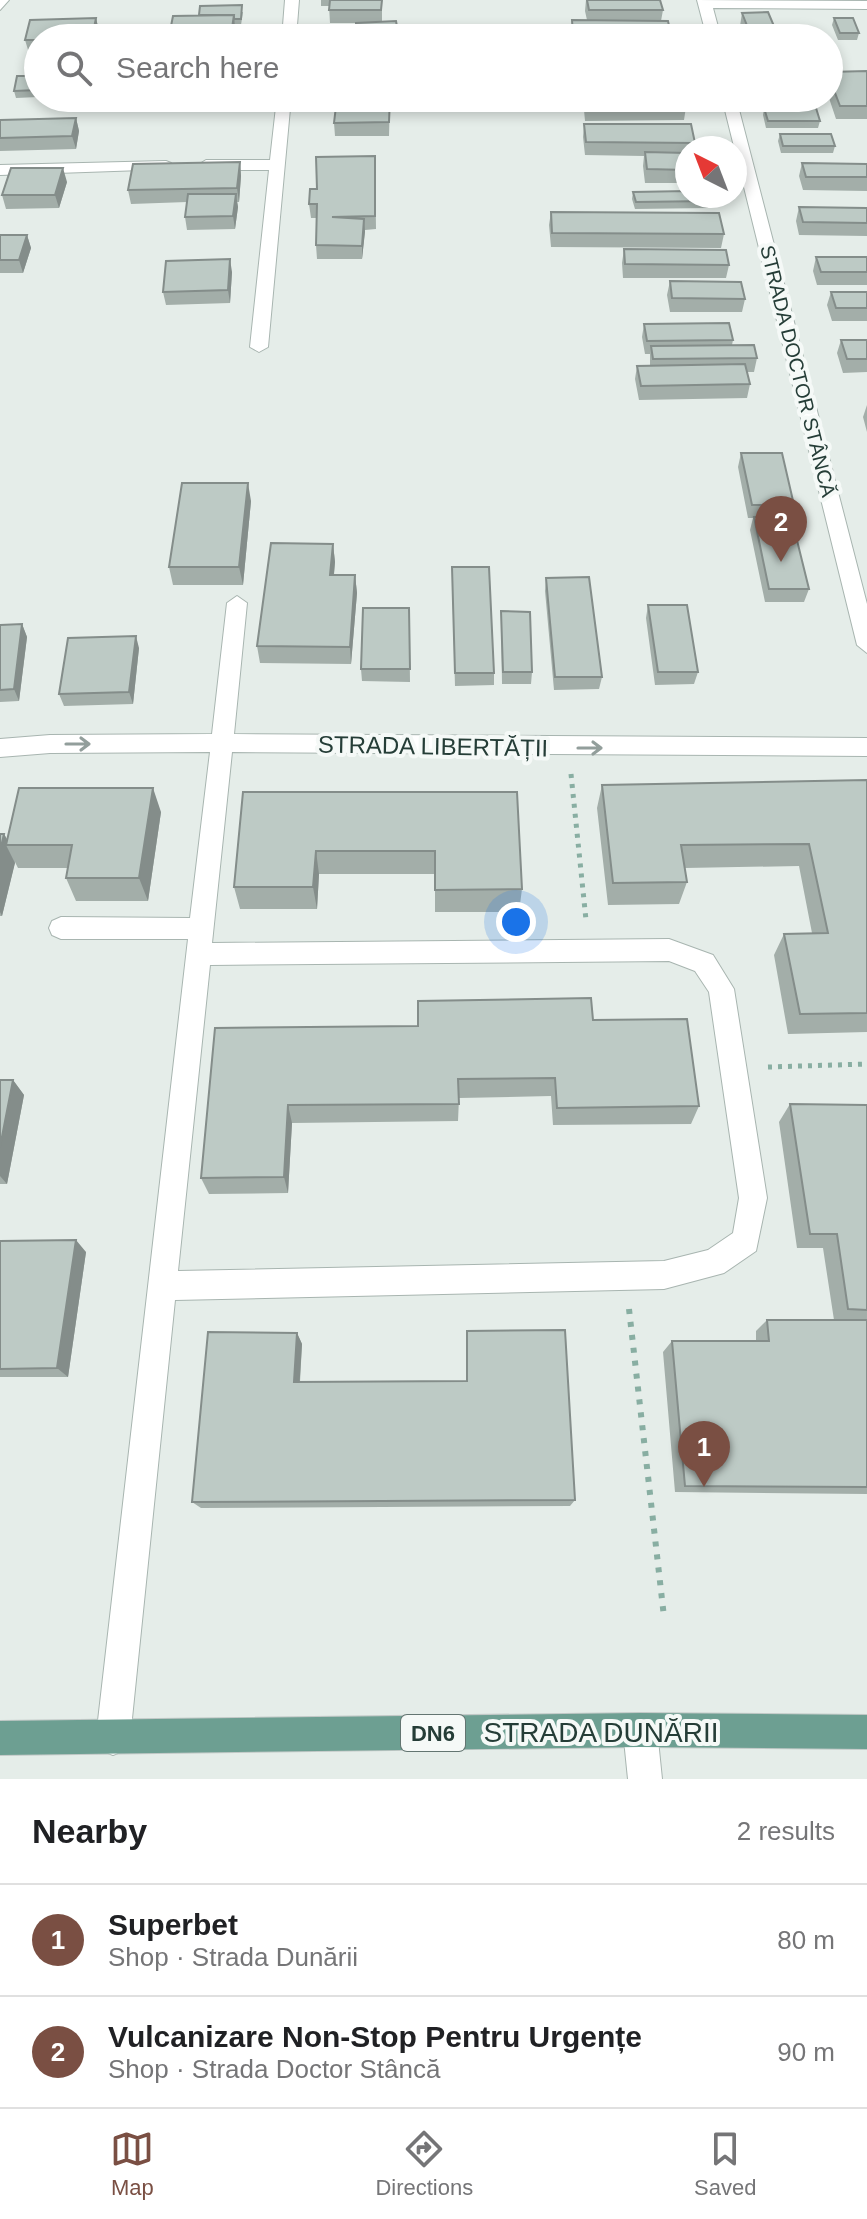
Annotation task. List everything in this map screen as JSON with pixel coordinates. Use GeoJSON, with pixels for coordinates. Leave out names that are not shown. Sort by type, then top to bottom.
{"type":"FeatureCollection","features":[{"type":"Feature","properties":{"kind":"main road","name":"STRADA DUNĂRII"},"geometry":{"type":"LineString","coordinates":[[0,1738],[640,1730],[867,1732]]}},
{"type":"Feature","properties":{"kind":"street"},"geometry":{"type":"LineString","coordinates":[[0,6],[2,0]]}},
{"type":"Feature","properties":{"kind":"street"},"geometry":{"type":"LineString","coordinates":[[290,24],[292,0]]}},
{"type":"Feature","properties":{"kind":"street"},"geometry":{"type":"LineString","coordinates":[[710,24],[705,2],[867,5]]}},
{"type":"Feature","properties":{"kind":"street"},"geometry":{"type":"LineString","coordinates":[[259,347],[282,112]]}},
{"type":"Feature","properties":{"kind":"street","name":"STRADA DOCTOR STÂNCĂ"},"geometry":{"type":"LineString","coordinates":[[733,112],[867,645]]}},
{"type":"Feature","properties":{"kind":"street"},"geometry":{"type":"LineString","coordinates":[[0,170],[276,165]]}},
{"type":"Feature","properties":{"kind":"street"},"geometry":{"type":"LineString","coordinates":[[113,1738],[237,603]]}},
{"type":"Feature","properties":{"kind":"street","name":"STRADA LIBERTĂȚII"},"geometry":{"type":"LineString","coordinates":[[0,748],[50,744],[223,743],[568,748],[867,747]]}},
{"type":"Feature","properties":{"kind":"street"},"geometry":{"type":"LineString","coordinates":[[61,928],[202,941],[669,950],[704,963],[721,989],[753,1198],[746,1241],[714,1263],[664,1275],[164,1286]]}},
{"type":"Feature","properties":{"kind":"street"},"geometry":{"type":"LineString","coordinates":[[640,1730],[645,1779]]}},
{"type":"Feature","properties":{"kind":"path"},"geometry":{"type":"LineString","coordinates":[[568,748],[588,949]]}},
{"type":"Feature","properties":{"kind":"path"},"geometry":{"type":"LineString","coordinates":[[735,1068],[867,1064]]}},
{"type":"Feature","properties":{"kind":"path"},"geometry":{"type":"LineString","coordinates":[[625,1276],[664,1617]]}},
{"type":"Feature","properties":{"kind":"building"},"geometry":{"type":"Polygon","coordinates":[[[330,0],[382,0],[381,10],[329,10],[330,0]]]}},
{"type":"Feature","properties":{"kind":"building"},"geometry":{"type":"Polygon","coordinates":[[[587,0],[660,0],[663,10],[589,10],[587,0]]]}},
{"type":"Feature","properties":{"kind":"building"},"geometry":{"type":"Polygon","coordinates":[[[242,5],[241,19],[234,19],[234,15],[199,15],[200,6],[242,5]]]}},
{"type":"Feature","properties":{"kind":"building"},"geometry":{"type":"Polygon","coordinates":[[[768,12],[773,24],[746,24],[742,13],[768,12]]]}},
{"type":"Feature","properties":{"kind":"building"},"geometry":{"type":"Polygon","coordinates":[[[234,15],[233,24],[171,24],[173,16],[234,15]]]}},
{"type":"Feature","properties":{"kind":"building"},"geometry":{"type":"Polygon","coordinates":[[[96,18],[95,24],[29,24],[30,20],[96,18]]]}},
{"type":"Feature","properties":{"kind":"building"},"geometry":{"type":"Polygon","coordinates":[[[834,18],[853,18],[859,33],[843,33],[843,24],[836,24],[834,18]]]}},
{"type":"Feature","properties":{"kind":"building"},"geometry":{"type":"Polygon","coordinates":[[[572,20],[668,21],[669,24],[572,24],[572,20]]]}},
{"type":"Feature","properties":{"kind":"building"},"geometry":{"type":"Polygon","coordinates":[[[396,21],[397,24],[356,24],[396,21]]]}},
{"type":"Feature","properties":{"kind":"building"},"geometry":{"type":"Polygon","coordinates":[[[867,71],[867,106],[843,106],[843,72],[867,71]]]}},
{"type":"Feature","properties":{"kind":"building"},"geometry":{"type":"Polygon","coordinates":[[[17,76],[24,76],[24,91],[14,91],[17,76]]]}},
{"type":"Feature","properties":{"kind":"building"},"geometry":{"type":"Polygon","coordinates":[[[335,112],[389,112],[389,122],[334,123],[335,112]]]}},
{"type":"Feature","properties":{"kind":"building"},"geometry":{"type":"Polygon","coordinates":[[[765,112],[817,112],[820,121],[768,121],[765,112]]]}},
{"type":"Feature","properties":{"kind":"building"},"geometry":{"type":"Polygon","coordinates":[[[76,118],[72,136],[0,138],[0,120],[76,118]]]}},
{"type":"Feature","properties":{"kind":"building"},"geometry":{"type":"Polygon","coordinates":[[[584,124],[691,124],[694,136],[675,136],[675,143],[586,142],[584,124]]]}},
{"type":"Feature","properties":{"kind":"building"},"geometry":{"type":"Polygon","coordinates":[[[780,134],[831,134],[835,146],[783,146],[780,134]]]}},
{"type":"Feature","properties":{"kind":"building"},"geometry":{"type":"Polygon","coordinates":[[[645,152],[675,153],[675,170],[647,169],[645,152]]]}},
{"type":"Feature","properties":{"kind":"building"},"geometry":{"type":"Polygon","coordinates":[[[375,156],[375,216],[332,217],[364,219],[362,246],[316,245],[317,204],[309,204],[310,189],[317,189],[316,157],[375,156]]]}},
{"type":"Feature","properties":{"kind":"building"},"geometry":{"type":"Polygon","coordinates":[[[240,162],[237,188],[128,190],[133,164],[240,162]]]}},
{"type":"Feature","properties":{"kind":"building"},"geometry":{"type":"Polygon","coordinates":[[[802,163],[867,164],[867,177],[806,177],[802,163]]]}},
{"type":"Feature","properties":{"kind":"building"},"geometry":{"type":"Polygon","coordinates":[[[11,168],[63,168],[55,195],[2,195],[11,168]]]}},
{"type":"Feature","properties":{"kind":"building"},"geometry":{"type":"Polygon","coordinates":[[[675,191],[675,201],[636,202],[633,192],[675,191]]]}},
{"type":"Feature","properties":{"kind":"building"},"geometry":{"type":"Polygon","coordinates":[[[188,194],[236,194],[233,216],[185,217],[188,194]]]}},
{"type":"Feature","properties":{"kind":"building"},"geometry":{"type":"Polygon","coordinates":[[[799,207],[867,208],[867,223],[803,222],[799,207]]]}},
{"type":"Feature","properties":{"kind":"building"},"geometry":{"type":"Polygon","coordinates":[[[551,212],[719,213],[724,234],[552,233],[551,212]]]}},
{"type":"Feature","properties":{"kind":"building"},"geometry":{"type":"Polygon","coordinates":[[[0,235],[27,235],[19,260],[0,260],[0,235]]]}},
{"type":"Feature","properties":{"kind":"building"},"geometry":{"type":"Polygon","coordinates":[[[624,249],[726,250],[729,265],[625,264],[624,249]]]}},
{"type":"Feature","properties":{"kind":"building"},"geometry":{"type":"Polygon","coordinates":[[[816,257],[867,257],[867,272],[821,272],[816,257]]]}},
{"type":"Feature","properties":{"kind":"building"},"geometry":{"type":"Polygon","coordinates":[[[230,259],[228,290],[163,292],[166,261],[230,259]]]}},
{"type":"Feature","properties":{"kind":"building"},"geometry":{"type":"Polygon","coordinates":[[[670,281],[741,282],[745,299],[672,298],[670,281]]]}},
{"type":"Feature","properties":{"kind":"building"},"geometry":{"type":"Polygon","coordinates":[[[831,292],[867,292],[867,308],[836,308],[831,292]]]}},
{"type":"Feature","properties":{"kind":"building"},"geometry":{"type":"Polygon","coordinates":[[[729,323],[733,340],[647,341],[644,324],[729,323]]]}},
{"type":"Feature","properties":{"kind":"building"},"geometry":{"type":"Polygon","coordinates":[[[841,340],[867,340],[867,359],[847,359],[841,340]]]}},
{"type":"Feature","properties":{"kind":"building"},"geometry":{"type":"Polygon","coordinates":[[[754,345],[757,358],[653,359],[651,346],[754,345]]]}},
{"type":"Feature","properties":{"kind":"building"},"geometry":{"type":"Polygon","coordinates":[[[745,364],[750,384],[641,386],[637,366],[745,364]]]}},
{"type":"Feature","properties":{"kind":"building"},"geometry":{"type":"Polygon","coordinates":[[[741,453],[782,453],[794,505],[752,505],[741,453]]]}},
{"type":"Feature","properties":{"kind":"building"},"geometry":{"type":"Polygon","coordinates":[[[182,483],[248,483],[239,567],[169,567],[182,483]]]}},
{"type":"Feature","properties":{"kind":"building"},"geometry":{"type":"Polygon","coordinates":[[[791,516],[809,589],[769,589],[754,517],[791,516]]]}},
{"type":"Feature","properties":{"kind":"building"},"geometry":{"type":"Polygon","coordinates":[[[271,543],[333,544],[330,575],[355,575],[350,647],[257,646],[271,543]]]}},
{"type":"Feature","properties":{"kind":"building"},"geometry":{"type":"Polygon","coordinates":[[[452,567],[489,567],[494,673],[455,673],[452,567]]]}},
{"type":"Feature","properties":{"kind":"building"},"geometry":{"type":"Polygon","coordinates":[[[589,577],[602,677],[555,677],[546,578],[589,577]]]}},
{"type":"Feature","properties":{"kind":"building"},"geometry":{"type":"Polygon","coordinates":[[[648,605],[687,605],[698,672],[658,672],[648,605]]]}},
{"type":"Feature","properties":{"kind":"building"},"geometry":{"type":"Polygon","coordinates":[[[363,608],[409,608],[410,669],[361,669],[363,608]]]}},
{"type":"Feature","properties":{"kind":"building"},"geometry":{"type":"Polygon","coordinates":[[[501,611],[530,612],[532,672],[503,672],[501,611]]]}},
{"type":"Feature","properties":{"kind":"building"},"geometry":{"type":"Polygon","coordinates":[[[22,624],[14,689],[0,690],[0,625],[22,624]]]}},
{"type":"Feature","properties":{"kind":"building"},"geometry":{"type":"Polygon","coordinates":[[[136,636],[129,692],[59,694],[68,638],[136,636]]]}},
{"type":"Feature","properties":{"kind":"building"},"geometry":{"type":"Polygon","coordinates":[[[867,780],[867,1013],[800,1014],[784,934],[828,933],[809,844],[681,845],[687,882],[613,883],[602,785],[867,780]]]}},
{"type":"Feature","properties":{"kind":"building"},"geometry":{"type":"Polygon","coordinates":[[[19,788],[153,788],[139,878],[66,878],[72,845],[6,845],[19,788]]]}},
{"type":"Feature","properties":{"kind":"building"},"geometry":{"type":"Polygon","coordinates":[[[243,792],[517,792],[522,889],[435,890],[435,851],[316,851],[313,887],[234,887],[243,792]]]}},
{"type":"Feature","properties":{"kind":"building"},"geometry":{"type":"Polygon","coordinates":[[[591,998],[593,1020],[687,1019],[699,1106],[557,1108],[555,1078],[458,1079],[459,1104],[288,1105],[284,1177],[201,1178],[215,1028],[418,1026],[418,1001],[591,998]]]}},
{"type":"Feature","properties":{"kind":"building"},"geometry":{"type":"Polygon","coordinates":[[[0,1080],[13,1080],[0,1147],[0,1080]]]}},
{"type":"Feature","properties":{"kind":"building"},"geometry":{"type":"Polygon","coordinates":[[[790,1104],[867,1105],[867,1310],[848,1309],[837,1234],[810,1234],[790,1104]]]}},
{"type":"Feature","properties":{"kind":"building"},"geometry":{"type":"Polygon","coordinates":[[[76,1240],[57,1368],[0,1369],[0,1241],[76,1240]]]}},
{"type":"Feature","properties":{"kind":"building"},"geometry":{"type":"Polygon","coordinates":[[[767,1320],[867,1320],[867,1487],[685,1486],[672,1341],[769,1341],[767,1320]]]}},
{"type":"Feature","properties":{"kind":"building"},"geometry":{"type":"Polygon","coordinates":[[[565,1330],[575,1500],[192,1502],[208,1332],[297,1333],[294,1382],[467,1381],[467,1331],[565,1330]]]}},
{"type":"Feature","properties":{"kind":"place","name":"Vulcanizare Non-Stop Pentru Urgențe"},"geometry":{"type":"Point","coordinates":[781,562]}},
{"type":"Feature","properties":{"kind":"place","name":"Superbet"},"geometry":{"type":"Point","coordinates":[704,1487]}}]}
